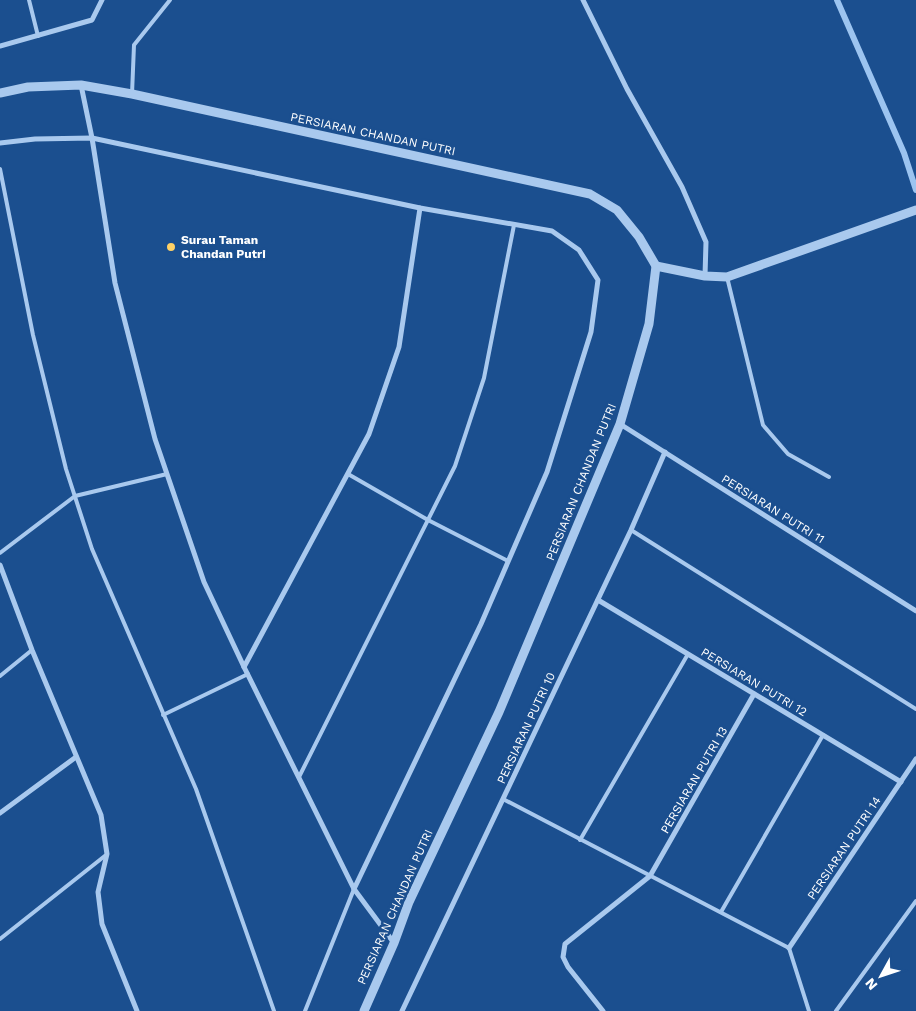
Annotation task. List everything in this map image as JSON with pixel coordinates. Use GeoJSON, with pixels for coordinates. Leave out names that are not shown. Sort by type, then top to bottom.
{"type":"FeatureCollection","features":[{"type":"Feature","properties":{"kind":"street"},"geometry":{"type":"LineString","coordinates":[[0,46],[92,20],[102,0]]}},
{"type":"Feature","properties":{"kind":"street"},"geometry":{"type":"LineString","coordinates":[[583,0],[627,88],[682,187],[706,242],[705,276]]}},
{"type":"Feature","properties":{"kind":"street"},"geometry":{"type":"LineString","coordinates":[[81,85],[92,138],[115,283],[155,439],[204,582],[354,889],[394,943]]}},
{"type":"Feature","properties":{"kind":"street","name":"PERSIARAN CHANDAN PUTRI"},"geometry":{"type":"LineString","coordinates":[[0,93],[28,87],[81,85],[132,94],[590,194],[617,210],[639,237],[656,266],[649,324],[620,424],[498,712],[409,902],[394,943],[364,1011]]}},
{"type":"Feature","properties":{"kind":"street"},"geometry":{"type":"LineString","coordinates":[[0,143],[35,139],[92,138],[420,208],[552,231],[579,250],[598,280],[590,332],[547,472],[481,624],[354,889]]}},
{"type":"Feature","properties":{"kind":"street"},"geometry":{"type":"LineString","coordinates":[[244,667],[369,434],[399,347],[420,208]]}},
{"type":"Feature","properties":{"kind":"street"},"geometry":{"type":"LineString","coordinates":[[656,266],[705,276],[727,277],[916,210]]}},
{"type":"Feature","properties":{"kind":"street","name":"PERSIARAN PUTRI 11"},"geometry":{"type":"LineString","coordinates":[[620,424],[916,611]]}},
{"type":"Feature","properties":{"kind":"street","name":"PERSIARAN PUTRI 10"},"geometry":{"type":"LineString","coordinates":[[402,1011],[631,530],[665,452]]}},
{"type":"Feature","properties":{"kind":"street"},"geometry":{"type":"LineString","coordinates":[[0,565],[32,650],[100,815],[107,854],[98,892],[102,924],[137,1011]]}},
{"type":"Feature","properties":{"kind":"street","name":"PERSIARAN PUTRI 12"},"geometry":{"type":"LineString","coordinates":[[598,600],[901,782]]}},
{"type":"Feature","properties":{"kind":"street","name":"PERSIARAN PUTRI 13"},"geometry":{"type":"LineString","coordinates":[[650,876],[754,694]]}},
{"type":"Feature","properties":{"kind":"street"},"geometry":{"type":"LineString","coordinates":[[0,813],[76,757]]}},
{"type":"Feature","properties":{"kind":"street","name":"PERSIARAN PUTRI 14"},"geometry":{"type":"LineString","coordinates":[[790,948],[916,759]]}},
{"type":"Feature","properties":{"kind":"street"},"geometry":{"type":"LineString","coordinates":[[603,1011],[568,967],[563,956],[565,944],[650,876]]}},
{"type":"Feature","properties":{"kind":"lane"},"geometry":{"type":"LineString","coordinates":[[29,0],[38,36]]}},
{"type":"Feature","properties":{"kind":"lane"},"geometry":{"type":"LineString","coordinates":[[132,94],[134,45],[170,0]]}},
{"type":"Feature","properties":{"kind":"lane"},"geometry":{"type":"LineString","coordinates":[[0,169],[32,335],[66,469],[92,549],[196,789],[274,1011]]}},
{"type":"Feature","properties":{"kind":"lane"},"geometry":{"type":"LineString","coordinates":[[299,778],[455,466],[484,378],[514,225]]}},
{"type":"Feature","properties":{"kind":"lane"},"geometry":{"type":"LineString","coordinates":[[727,277],[763,425],[788,454],[829,477]]}},
{"type":"Feature","properties":{"kind":"lane"},"geometry":{"type":"LineString","coordinates":[[0,553],[75,496],[167,474]]}},
{"type":"Feature","properties":{"kind":"lane"},"geometry":{"type":"LineString","coordinates":[[348,474],[428,520],[508,561]]}},
{"type":"Feature","properties":{"kind":"lane"},"geometry":{"type":"LineString","coordinates":[[631,530],[916,710]]}},
{"type":"Feature","properties":{"kind":"lane"},"geometry":{"type":"LineString","coordinates":[[0,676],[32,650]]}},
{"type":"Feature","properties":{"kind":"lane"},"geometry":{"type":"LineString","coordinates":[[580,840],[688,654]]}},
{"type":"Feature","properties":{"kind":"lane"},"geometry":{"type":"LineString","coordinates":[[164,715],[248,674]]}},
{"type":"Feature","properties":{"kind":"lane"},"geometry":{"type":"LineString","coordinates":[[721,912],[823,736]]}},
{"type":"Feature","properties":{"kind":"lane"},"geometry":{"type":"LineString","coordinates":[[503,800],[790,948],[809,1011]]}},
{"type":"Feature","properties":{"kind":"lane"},"geometry":{"type":"LineString","coordinates":[[0,939],[107,854]]}},
{"type":"Feature","properties":{"kind":"lane"},"geometry":{"type":"LineString","coordinates":[[305,1011],[354,889]]}},
{"type":"Feature","properties":{"kind":"lane"},"geometry":{"type":"LineString","coordinates":[[836,1011],[916,901]]}},
{"type":"Feature","properties":{"kind":"waterway"},"geometry":{"type":"LineString","coordinates":[[837,0],[904,153],[916,190]]}},
{"type":"Feature","properties":{"kind":"place","name":"Surau Taman Chandan Putri"},"geometry":{"type":"Point","coordinates":[171,247]}}]}
